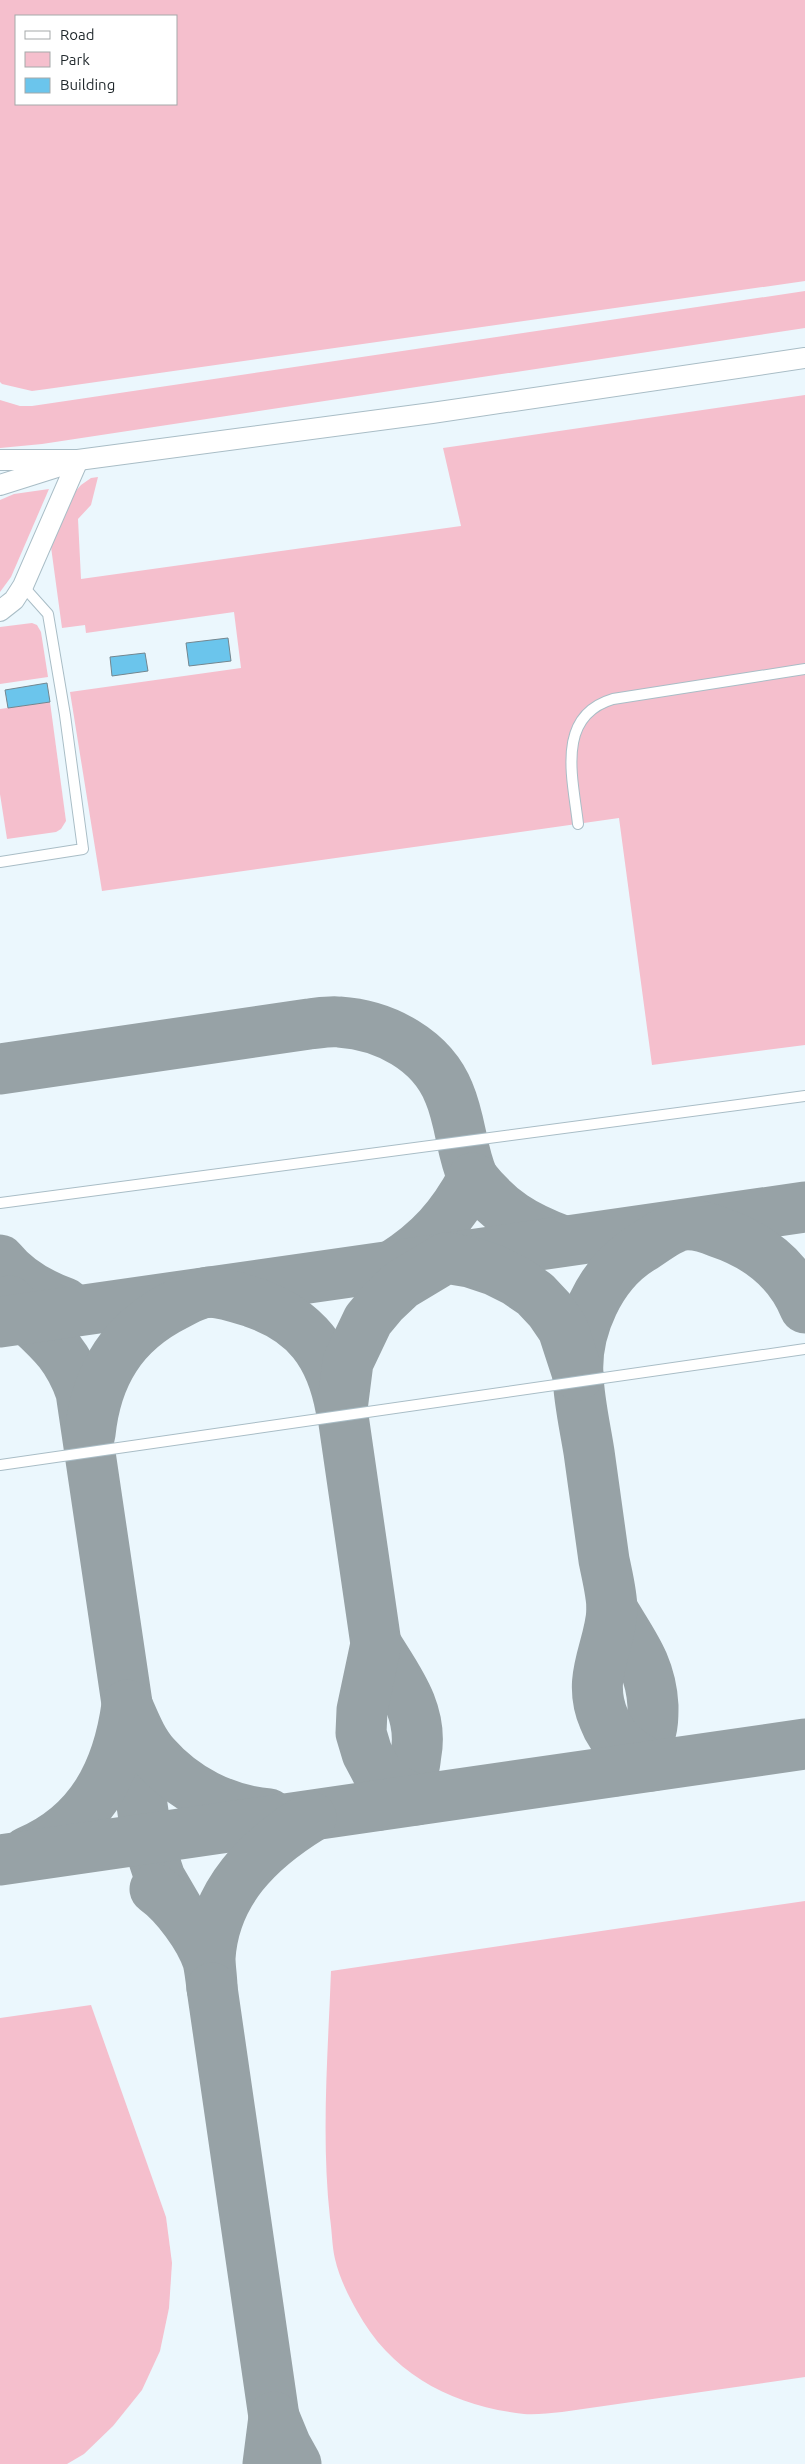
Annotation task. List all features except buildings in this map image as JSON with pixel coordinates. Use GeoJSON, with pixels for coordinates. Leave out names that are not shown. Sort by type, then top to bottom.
{"type":"FeatureCollection","features":[{"type":"Feature","properties":{"kind":"street"},"geometry":{"type":"LineString","coordinates":[[0,460],[78,460],[432,413],[805,358]]}},
{"type":"Feature","properties":{"kind":"street"},"geometry":{"type":"LineString","coordinates":[[0,485],[78,460]]}},
{"type":"Feature","properties":{"kind":"street"},"geometry":{"type":"LineString","coordinates":[[0,611],[14,600],[23,586],[78,460]]}},
{"type":"Feature","properties":{"kind":"lane"},"geometry":{"type":"LineString","coordinates":[[0,862],[83,849],[65,715],[48,614],[23,586]]}},
{"type":"Feature","properties":{"kind":"lane"},"geometry":{"type":"LineString","coordinates":[[578,824],[571,766],[572,742],[582,718],[601,702],[805,669]]}},
{"type":"Feature","properties":{"kind":"lane"},"geometry":{"type":"LineString","coordinates":[[0,1203],[805,1096]]}},
{"type":"Feature","properties":{"kind":"lane"},"geometry":{"type":"LineString","coordinates":[[0,1465],[805,1349]]}},
{"type":"Feature","properties":{"kind":"green space"},"geometry":{"type":"Polygon","coordinates":[[[0,0],[805,0],[805,281],[32,391],[0,382],[0,0]]]}},
{"type":"Feature","properties":{"kind":"green space"},"geometry":{"type":"Polygon","coordinates":[[[805,291],[805,328],[42,444],[0,448],[0,400],[20,406],[32,406],[805,291]]]}},
{"type":"Feature","properties":{"kind":"green space"},"geometry":{"type":"Polygon","coordinates":[[[805,395],[805,1045],[652,1065],[619,818],[102,891],[70,692],[241,668],[234,612],[86,633],[85,625],[62,628],[51,547],[74,493],[81,485],[91,478],[98,477],[91,505],[78,519],[81,579],[461,526],[443,448],[805,395]]]}},
{"type":"Feature","properties":{"kind":"green space"},"geometry":{"type":"Polygon","coordinates":[[[49,489],[11,577],[0,592],[0,500],[14,494],[49,489]]]}},
{"type":"Feature","properties":{"kind":"green space"},"geometry":{"type":"Polygon","coordinates":[[[32,623],[37,625],[41,632],[48,677],[0,684],[0,627],[32,623]]]}},
{"type":"Feature","properties":{"kind":"green space"},"geometry":{"type":"Polygon","coordinates":[[[50,702],[66,821],[61,829],[56,832],[7,839],[0,794],[0,709],[50,702]]]}},
{"type":"Feature","properties":{"kind":"green space"},"geometry":{"type":"Polygon","coordinates":[[[805,1901],[805,2377],[562,2412],[524,2414],[473,2404],[449,2395],[406,2370],[371,2333],[357,2311],[341,2279],[334,2254],[327,2187],[326,2156],[331,1971],[805,1901]]]}},
{"type":"Feature","properties":{"kind":"green space"},"geometry":{"type":"Polygon","coordinates":[[[91,2005],[166,2217],[172,2263],[169,2308],[160,2351],[142,2390],[113,2426],[84,2454],[67,2464],[0,2464],[0,2018],[91,2005]]]}},
{"type":"Feature","properties":{"kind":"taxiway"},"geometry":{"type":"LineString","coordinates":[[0,1069],[324,1022],[356,1024],[390,1034],[419,1052],[431,1064],[449,1093],[473,1178]]}},
{"type":"Feature","properties":{"kind":"taxiway"},"geometry":{"type":"LineString","coordinates":[[392,1266],[418,1248],[439,1228],[457,1205],[473,1178],[493,1200],[513,1217],[536,1230],[563,1241]]}},
{"type":"Feature","properties":{"kind":"taxiway"},"geometry":{"type":"LineString","coordinates":[[0,1322],[805,1207]]}},
{"type":"Feature","properties":{"kind":"taxiway"},"geometry":{"type":"LineString","coordinates":[[652,1766],[630,1753],[612,1735],[599,1704],[598,1676],[612,1610],[578,1376],[578,1358],[586,1322],[602,1288],[626,1260],[668,1231],[684,1225],[706,1228],[732,1237],[758,1251],[781,1270],[798,1294],[805,1308]]}},
{"type":"Feature","properties":{"kind":"taxiway"},"geometry":{"type":"LineString","coordinates":[[416,1800],[395,1790],[377,1772],[367,1753],[361,1733],[362,1710],[376,1644],[342,1409],[348,1362],[368,1320],[383,1302],[401,1285],[446,1258],[470,1262],[494,1270],[516,1281],[535,1294],[550,1310],[563,1329],[578,1375]]}},
{"type":"Feature","properties":{"kind":"taxiway"},"geometry":{"type":"LineString","coordinates":[[0,1260],[30,1286],[65,1303]]}},
{"type":"Feature","properties":{"kind":"taxiway"},"geometry":{"type":"LineString","coordinates":[[90,1434],[98,1393],[115,1358],[127,1342],[157,1316],[188,1299],[207,1292],[221,1293],[252,1302],[271,1310],[301,1329],[323,1356],[337,1389],[341,1409]]}},
{"type":"Feature","properties":{"kind":"taxiway"},"geometry":{"type":"LineString","coordinates":[[9,1301],[60,1352],[75,1376],[81,1392],[147,1839],[160,1878],[181,1914]]}},
{"type":"Feature","properties":{"kind":"taxiway"},"geometry":{"type":"LineString","coordinates":[[612,1609],[644,1666],[649,1678],[653,1706],[651,1729],[643,1747],[615,1771]]}},
{"type":"Feature","properties":{"kind":"taxiway"},"geometry":{"type":"LineString","coordinates":[[376,1644],[407,1695],[416,1723],[417,1738],[415,1764],[412,1773],[389,1798],[379,1805]]}},
{"type":"Feature","properties":{"kind":"taxiway"},"geometry":{"type":"LineString","coordinates":[[27,1852],[49,1841],[68,1827],[98,1793],[117,1752],[127,1705],[150,1751],[166,1768],[192,1788],[221,1803],[253,1812],[269,1814]]}},
{"type":"Feature","properties":{"kind":"taxiway"},"geometry":{"type":"LineString","coordinates":[[0,1860],[805,1744]]}},
{"type":"Feature","properties":{"kind":"taxiway"},"geometry":{"type":"LineString","coordinates":[[155,1889],[179,1912],[199,1942],[208,1961],[212,1988],[210,1958],[213,1934],[220,1913],[230,1893],[257,1858],[274,1843],[311,1817]]}},
{"type":"Feature","properties":{"kind":"taxiway"},"geometry":{"type":"LineString","coordinates":[[212,1988],[274,2417]]}},
{"type":"Feature","properties":{"kind":"taxiway"},"geometry":{"type":"LineString","coordinates":[[268,2464],[274,2417],[296,2464]]}}]}
